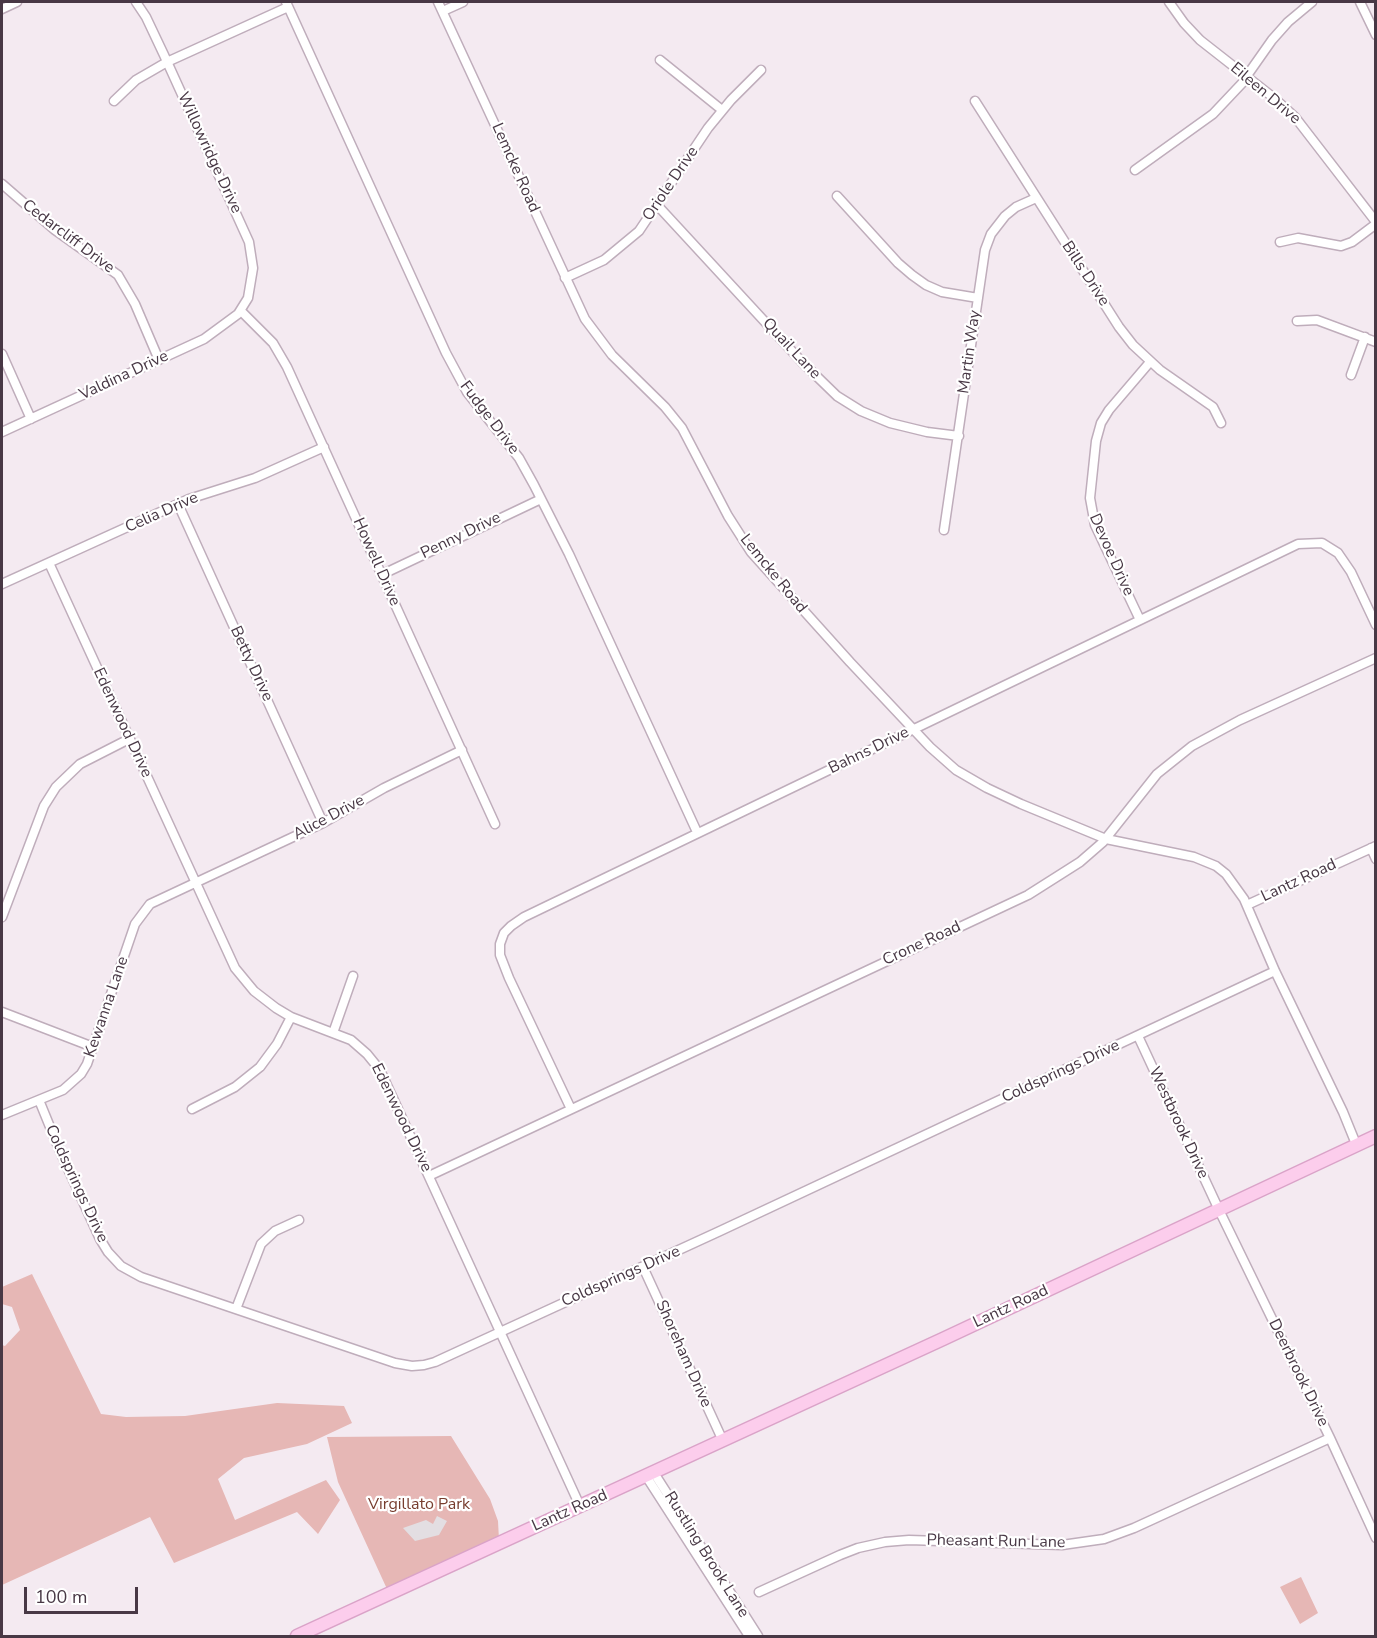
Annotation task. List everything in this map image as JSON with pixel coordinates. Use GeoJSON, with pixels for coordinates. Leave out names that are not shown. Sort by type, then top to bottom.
{"type":"FeatureCollection","features":[{"type":"Feature","properties":{"kind":"street"},"geometry":{"type":"LineString","coordinates":[[2,9],[17,2]]}},
{"type":"Feature","properties":{"kind":"street","name":"Willowridge Drive"},"geometry":{"type":"LineString","coordinates":[[136,2],[146,17],[249,242],[253,259],[253,276],[248,297],[241,311]]}},
{"type":"Feature","properties":{"kind":"street","name":"Lemcke Road"},"geometry":{"type":"LineString","coordinates":[[438,2],[585,319],[605,347],[665,407],[682,428],[728,516],[752,552],[802,611],[914,729],[949,764],[968,777],[1021,804],[1106,839],[1203,860],[1216,866],[1231,879],[1247,905]]}},
{"type":"Feature","properties":{"kind":"street"},"geometry":{"type":"LineString","coordinates":[[443,11],[463,2]]}},
{"type":"Feature","properties":{"kind":"street","name":"Eileen Drive"},"geometry":{"type":"LineString","coordinates":[[1169,2],[1193,34],[1295,117],[1376,223]]}},
{"type":"Feature","properties":{"kind":"street"},"geometry":{"type":"LineString","coordinates":[[1135,170],[1212,114],[1246,77],[1280,31],[1312,2]]}},
{"type":"Feature","properties":{"kind":"street"},"geometry":{"type":"LineString","coordinates":[[1360,2],[1376,35]]}},
{"type":"Feature","properties":{"kind":"street"},"geometry":{"type":"LineString","coordinates":[[114,101],[136,80],[167,62],[287,4]]}},
{"type":"Feature","properties":{"kind":"street","name":"Fudge Drive"},"geometry":{"type":"LineString","coordinates":[[287,4],[460,381],[519,458],[541,499],[579,575],[697,832]]}},
{"type":"Feature","properties":{"kind":"street"},"geometry":{"type":"LineString","coordinates":[[660,60],[722,110]]}},
{"type":"Feature","properties":{"kind":"street","name":"Oriole Drive"},"geometry":{"type":"LineString","coordinates":[[565,278],[594,266],[619,250],[639,231],[658,206],[708,128],[722,110],[761,70]]}},
{"type":"Feature","properties":{"kind":"street","name":"Bills Drive"},"geometry":{"type":"LineString","coordinates":[[975,101],[1119,327],[1150,362],[1213,407],[1221,423]]}},
{"type":"Feature","properties":{"kind":"street","name":"Cedarcliff Drive"},"geometry":{"type":"LineString","coordinates":[[2,184],[55,230],[118,275],[135,304],[159,360]]}},
{"type":"Feature","properties":{"kind":"street"},"geometry":{"type":"LineString","coordinates":[[837,196],[898,263],[912,275],[942,292],[978,298]]}},
{"type":"Feature","properties":{"kind":"street","name":"Martin Way"},"geometry":{"type":"LineString","coordinates":[[944,530],[986,250],[991,234],[1010,211],[1036,198]]}},
{"type":"Feature","properties":{"kind":"street","name":"Quail Lane"},"geometry":{"type":"LineString","coordinates":[[658,206],[802,362],[837,396],[861,411],[890,423],[927,432],[959,436]]}},
{"type":"Feature","properties":{"kind":"street"},"geometry":{"type":"LineString","coordinates":[[1280,242],[1298,238],[1341,246],[1352,242],[1376,223]]}},
{"type":"Feature","properties":{"kind":"street","name":"Valdina Drive"},"geometry":{"type":"LineString","coordinates":[[2,432],[204,339],[219,330],[241,311]]}},
{"type":"Feature","properties":{"kind":"street","name":"Howell Drive"},"geometry":{"type":"LineString","coordinates":[[241,311],[260,328],[287,367],[495,824]]}},
{"type":"Feature","properties":{"kind":"street"},"geometry":{"type":"LineString","coordinates":[[1297,321],[1317,320],[1376,342]]}},
{"type":"Feature","properties":{"kind":"street"},"geometry":{"type":"LineString","coordinates":[[1351,375],[1365,337]]}},
{"type":"Feature","properties":{"kind":"street"},"geometry":{"type":"LineString","coordinates":[[2,354],[31,418]]}},
{"type":"Feature","properties":{"kind":"street","name":"Devoe Drive"},"geometry":{"type":"LineString","coordinates":[[1140,620],[1095,525],[1090,498],[1096,441],[1101,423],[1150,362]]}},
{"type":"Feature","properties":{"kind":"street","name":"Celia Drive"},"geometry":{"type":"LineString","coordinates":[[2,584],[178,504],[255,478],[324,447]]}},
{"type":"Feature","properties":{"kind":"street","name":"Penny Drive"},"geometry":{"type":"LineString","coordinates":[[381,575],[541,499]]}},
{"type":"Feature","properties":{"kind":"street","name":"Betty Drive"},"geometry":{"type":"LineString","coordinates":[[178,504],[323,824]]}},
{"type":"Feature","properties":{"kind":"street","name":"Bahns Drive"},"geometry":{"type":"LineString","coordinates":[[571,1109],[508,978],[500,955],[502,936],[524,917],[1293,547],[1317,542],[1334,549],[1351,572],[1376,625]]}},
{"type":"Feature","properties":{"kind":"street","name":"Edenwood Drive"},"geometry":{"type":"LineString","coordinates":[[49,563],[235,968],[243,979],[269,1003],[291,1017],[357,1044],[380,1070],[580,1506]]}},
{"type":"Feature","properties":{"kind":"street","name":"Crone Road"},"geometry":{"type":"LineString","coordinates":[[429,1176],[1028,895],[1080,862],[1106,839],[1157,774],[1192,746],[1240,720],[1376,658]]}},
{"type":"Feature","properties":{"kind":"street"},"geometry":{"type":"LineString","coordinates":[[2,917],[44,806],[56,787],[80,764],[129,739]]}},
{"type":"Feature","properties":{"kind":"street","name":"Alice Drive"},"geometry":{"type":"LineString","coordinates":[[195,883],[323,824],[384,788],[462,750]]}},
{"type":"Feature","properties":{"kind":"street"},"geometry":{"type":"LineString","coordinates":[[1373,847],[1376,859]]}},
{"type":"Feature","properties":{"kind":"street","name":"Lantz Road"},"geometry":{"type":"LineString","coordinates":[[297,1636],[723,1441],[1356,1144],[1275,971],[1247,905],[1373,847]]}},
{"type":"Feature","properties":{"kind":"street","name":"Kewanna Lane"},"geometry":{"type":"LineString","coordinates":[[2,1115],[63,1090],[86,1068],[138,918],[145,908],[155,901],[195,883]]}},
{"type":"Feature","properties":{"kind":"street","name":"Coldsprings Drive"},"geometry":{"type":"LineString","coordinates":[[39,1100],[58,1149],[100,1239],[121,1266],[141,1277],[403,1365],[424,1365],[643,1267],[1275,971]]}},
{"type":"Feature","properties":{"kind":"street"},"geometry":{"type":"LineString","coordinates":[[333,1033],[353,976]]}},
{"type":"Feature","properties":{"kind":"street"},"geometry":{"type":"LineString","coordinates":[[2,1012],[93,1047]]}},
{"type":"Feature","properties":{"kind":"street"},"geometry":{"type":"LineString","coordinates":[[192,1109],[236,1087],[260,1067],[277,1044],[291,1017]]}},
{"type":"Feature","properties":{"kind":"street","name":"Westbrook Drive"},"geometry":{"type":"LineString","coordinates":[[1138,1036],[1219,1210]]}},
{"type":"Feature","properties":{"kind":"street"},"geometry":{"type":"LineString","coordinates":[[1356,1144],[1376,1136]]}},
{"type":"Feature","properties":{"kind":"street","name":"Deerbrook Drive"},"geometry":{"type":"LineString","coordinates":[[1219,1210],[1376,1538]]}},
{"type":"Feature","properties":{"kind":"street"},"geometry":{"type":"LineString","coordinates":[[236,1309],[261,1244],[275,1231],[299,1220]]}},
{"type":"Feature","properties":{"kind":"street","name":"Shoreham Drive"},"geometry":{"type":"LineString","coordinates":[[643,1267],[723,1441]]}},
{"type":"Feature","properties":{"kind":"street","name":"Pheasant Run Lane"},"geometry":{"type":"LineString","coordinates":[[759,1592],[840,1555],[885,1542],[909,1540],[1054,1545],[1104,1539],[1134,1528],[1330,1438]]}},
{"type":"Feature","properties":{"kind":"street","name":"Rustling Brook Lane"},"geometry":{"type":"LineString","coordinates":[[650,1474],[749,1636]]}},
{"type":"Feature","properties":{"kind":"street","name":"Rustling Brook Lane"},"geometry":{"type":"LineString","coordinates":[[650,1474],[758,1636]]}},
{"type":"Feature","properties":{"kind":"green space"},"geometry":{"type":"Polygon","coordinates":[[[32,1274],[101,1414],[126,1417],[185,1416],[277,1403],[344,1406],[352,1423],[307,1444],[244,1458],[218,1479],[235,1520],[326,1480],[340,1500],[318,1534],[297,1512],[174,1563],[150,1517],[2,1585],[2,1345],[5,1346],[20,1330],[12,1307],[2,1304],[2,1287],[32,1274]]]}},
{"type":"Feature","properties":{"kind":"green space","name":"Virgillato Park"},"geometry":{"type":"Polygon","coordinates":[[[451,1436],[490,1499],[498,1521],[499,1540],[387,1589],[338,1482],[327,1437],[451,1436]]]}},
{"type":"Feature","properties":{"kind":"green space"},"geometry":{"type":"Polygon","coordinates":[[[1301,1577],[1318,1613],[1300,1624],[1280,1587],[1301,1577]]]}},
{"type":"Feature","properties":{"kind":"shaded area"},"geometry":{"type":"Polygon","coordinates":[[[437,1516],[447,1521],[439,1535],[415,1541],[403,1528],[426,1520],[433,1524],[437,1516]]]}}]}
